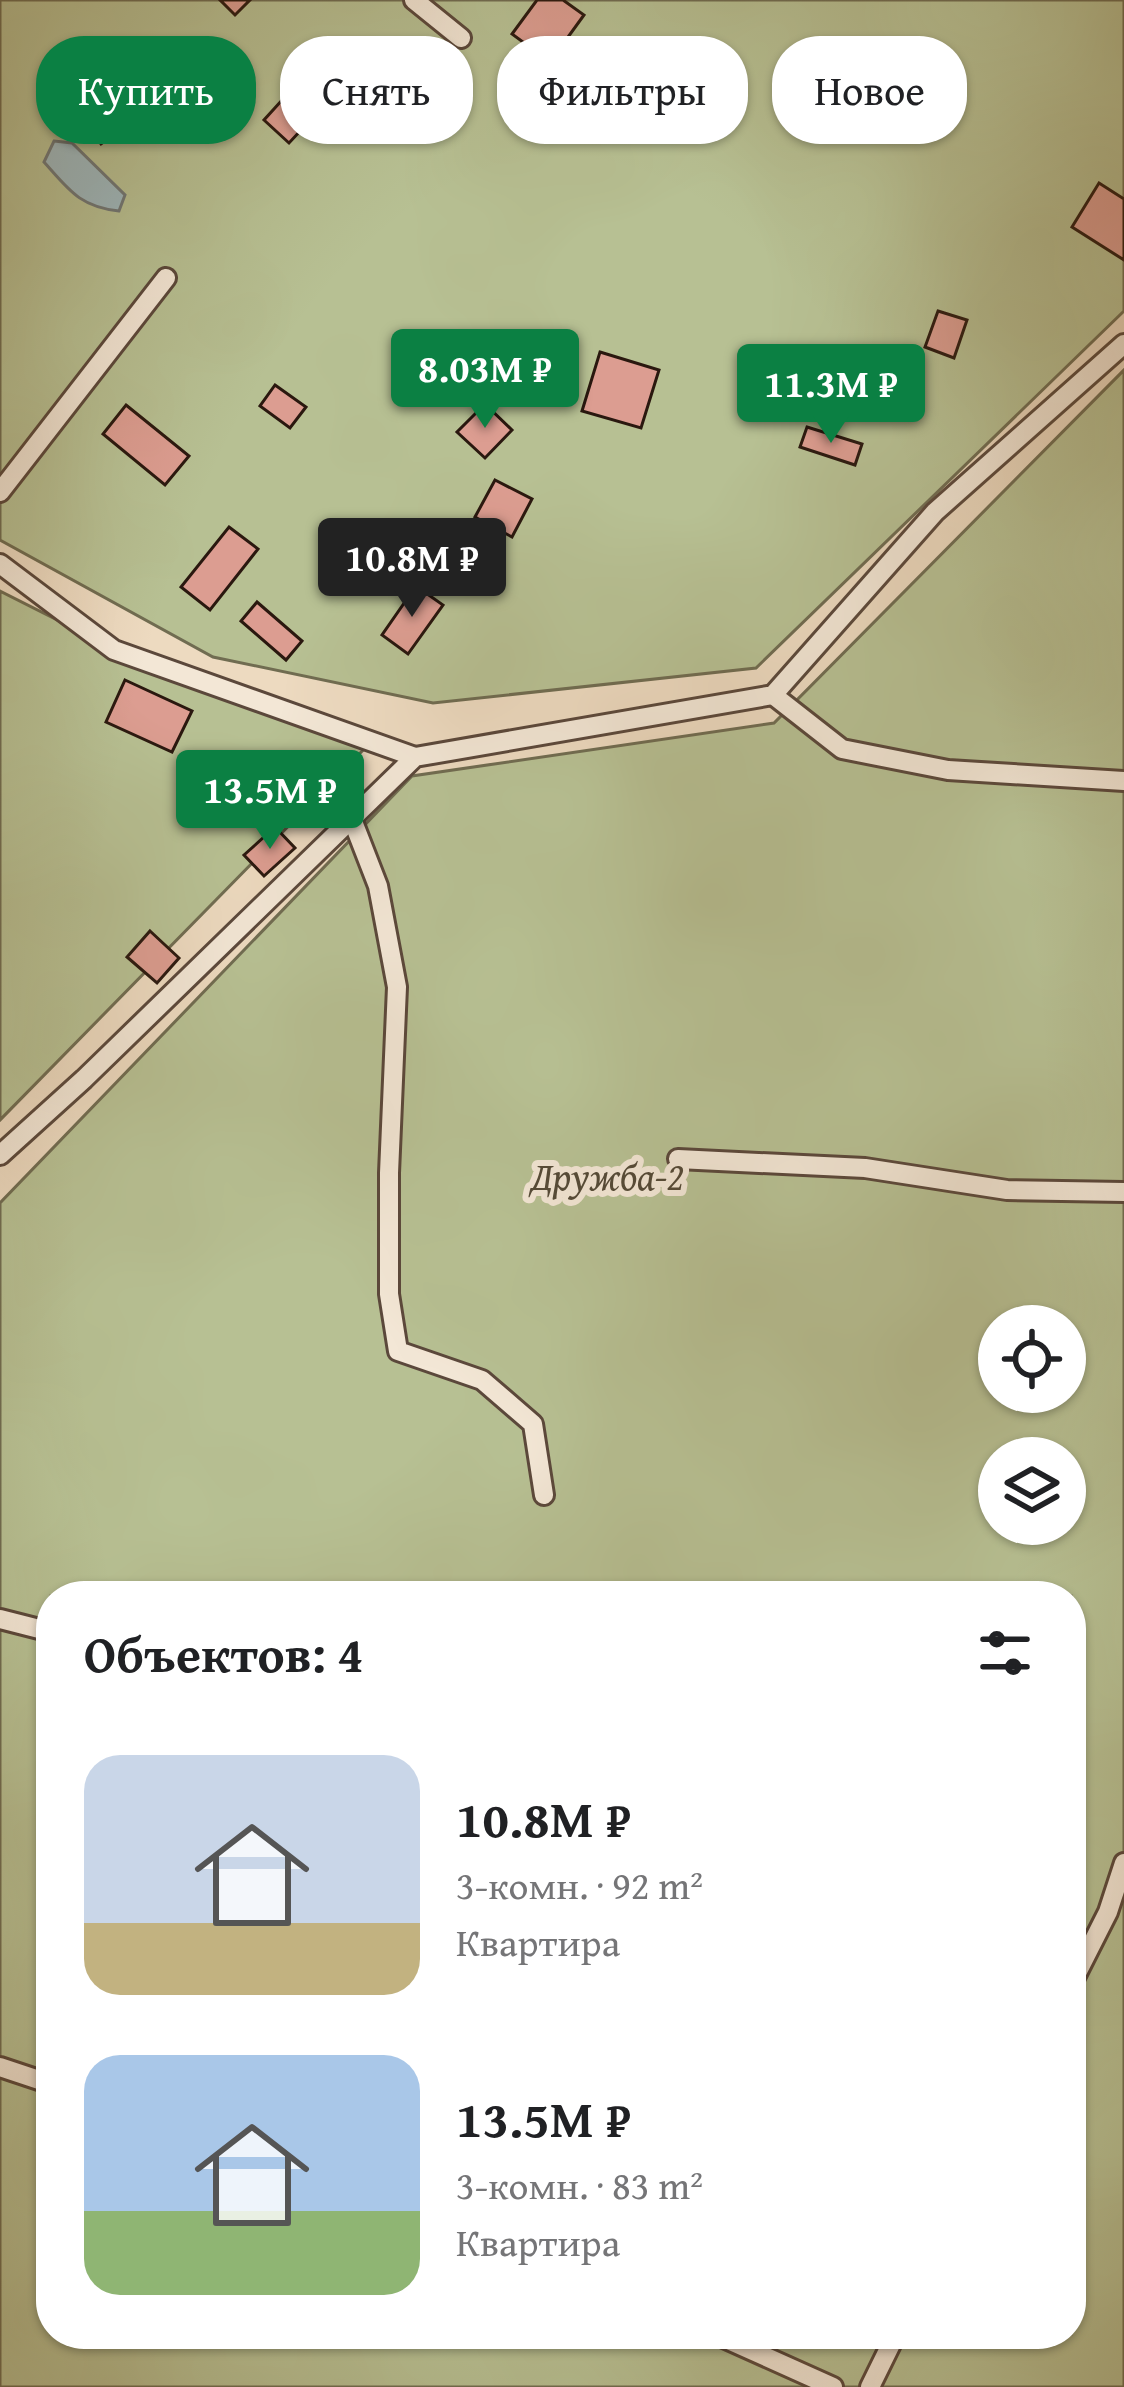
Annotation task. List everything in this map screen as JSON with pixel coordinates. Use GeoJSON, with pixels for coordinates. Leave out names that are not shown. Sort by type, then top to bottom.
{"type":"FeatureCollection","features":[{"type":"Feature","properties":{"kind":"lane"},"geometry":{"type":"LineString","coordinates":[[414,0],[459,36]]}},
{"type":"Feature","properties":{"kind":"lane"},"geometry":{"type":"LineString","coordinates":[[0,492],[166,278]]}},
{"type":"Feature","properties":{"kind":"lane"},"geometry":{"type":"LineString","coordinates":[[0,564],[114,650],[415,757],[773,695],[935,512],[1124,344]]}},
{"type":"Feature","properties":{"kind":"lane"},"geometry":{"type":"LineString","coordinates":[[773,695],[842,749],[948,770],[1124,781]]}},
{"type":"Feature","properties":{"kind":"lane"},"geometry":{"type":"LineString","coordinates":[[0,1155],[415,757]]}},
{"type":"Feature","properties":{"kind":"lane"},"geometry":{"type":"LineString","coordinates":[[352,818],[378,886],[398,987],[388,1294],[398,1352],[482,1380],[533,1424],[544,1495]]}},
{"type":"Feature","properties":{"kind":"lane"},"geometry":{"type":"LineString","coordinates":[[678,1159],[865,1168],[1006,1190],[1124,1192]]}},
{"type":"Feature","properties":{"kind":"lane"},"geometry":{"type":"LineString","coordinates":[[0,1619],[36,1628]]}},
{"type":"Feature","properties":{"kind":"lane"},"geometry":{"type":"LineString","coordinates":[[1086,1961],[1116,1914],[1124,1863]]}},
{"type":"Feature","properties":{"kind":"lane"},"geometry":{"type":"LineString","coordinates":[[0,2067],[36,2079]]}},
{"type":"Feature","properties":{"kind":"lane"},"geometry":{"type":"LineString","coordinates":[[748,2349],[833,2387]]}},
{"type":"Feature","properties":{"kind":"lane"},"geometry":{"type":"LineString","coordinates":[[870,2387],[889,2349]]}},
{"type":"Feature","properties":{"kind":"green space"},"geometry":{"type":"Polygon","coordinates":[[[0,0],[1124,0],[1124,311],[756,668],[433,703],[213,657],[0,540],[0,0]]]}},
{"type":"Feature","properties":{"kind":"green space","name":"Дружба-2"},"geometry":{"type":"Polygon","coordinates":[[[1124,370],[1124,2387],[0,2387],[0,1203],[412,776],[774,723],[1124,370]]]}},
{"type":"Feature","properties":{"kind":"green space"},"geometry":{"type":"Polygon","coordinates":[[[0,591],[123,653],[372,741],[0,1120],[0,591]]]}},
{"type":"Feature","properties":{"kind":"water"},"geometry":{"type":"Polygon","coordinates":[[[53,144],[73,144],[125,195],[119,211],[85,201],[44,162],[53,144]]]}},
{"type":"Feature","properties":{"kind":"building"},"geometry":{"type":"Polygon","coordinates":[[[220,0],[250,0],[235,15],[220,0]]]}},
{"type":"Feature","properties":{"kind":"building"},"geometry":{"type":"Polygon","coordinates":[[[537,0],[563,0],[584,15],[569,36],[512,34],[537,0]]]}},
{"type":"Feature","properties":{"kind":"building"},"geometry":{"type":"Polygon","coordinates":[[[280,102],[280,135],[264,120],[280,102]]]}},
{"type":"Feature","properties":{"kind":"building"},"geometry":{"type":"Polygon","coordinates":[[[1099,183],[1124,199],[1124,260],[1072,227],[1099,183]]]}},
{"type":"Feature","properties":{"kind":"building"},"geometry":{"type":"Polygon","coordinates":[[[938,311],[967,320],[954,358],[925,347],[938,311]]]}},
{"type":"Feature","properties":{"kind":"building"},"geometry":{"type":"Polygon","coordinates":[[[600,352],[659,370],[641,428],[582,411],[600,352]]]}},
{"type":"Feature","properties":{"kind":"building"},"geometry":{"type":"Polygon","coordinates":[[[275,385],[306,407],[290,428],[260,406],[275,385]]]}},
{"type":"Feature","properties":{"kind":"building"},"geometry":{"type":"Polygon","coordinates":[[[485,404],[512,430],[485,458],[457,432],[485,404]]]}},
{"type":"Feature","properties":{"kind":"building"},"geometry":{"type":"Polygon","coordinates":[[[126,405],[189,456],[165,485],[103,434],[126,405]]]}},
{"type":"Feature","properties":{"kind":"building"},"geometry":{"type":"Polygon","coordinates":[[[807,427],[862,444],[855,465],[800,447],[807,427]]]}},
{"type":"Feature","properties":{"kind":"building"},"geometry":{"type":"Polygon","coordinates":[[[495,480],[532,499],[512,537],[475,517],[495,480]]]}},
{"type":"Feature","properties":{"kind":"building"},"geometry":{"type":"Polygon","coordinates":[[[229,527],[258,549],[210,610],[181,587],[229,527]]]}},
{"type":"Feature","properties":{"kind":"building"},"geometry":{"type":"Polygon","coordinates":[[[416,586],[443,605],[408,654],[382,635],[416,586]]]}},
{"type":"Feature","properties":{"kind":"building"},"geometry":{"type":"Polygon","coordinates":[[[257,602],[302,641],[286,660],[241,621],[257,602]]]}},
{"type":"Feature","properties":{"kind":"building"},"geometry":{"type":"Polygon","coordinates":[[[125,680],[192,711],[172,752],[106,722],[125,680]]]}},
{"type":"Feature","properties":{"kind":"building"},"geometry":{"type":"Polygon","coordinates":[[[275,827],[295,848],[264,876],[244,855],[275,827]]]}},
{"type":"Feature","properties":{"kind":"building"},"geometry":{"type":"Polygon","coordinates":[[[150,931],[179,958],[157,983],[127,957],[150,931]]]}}]}
